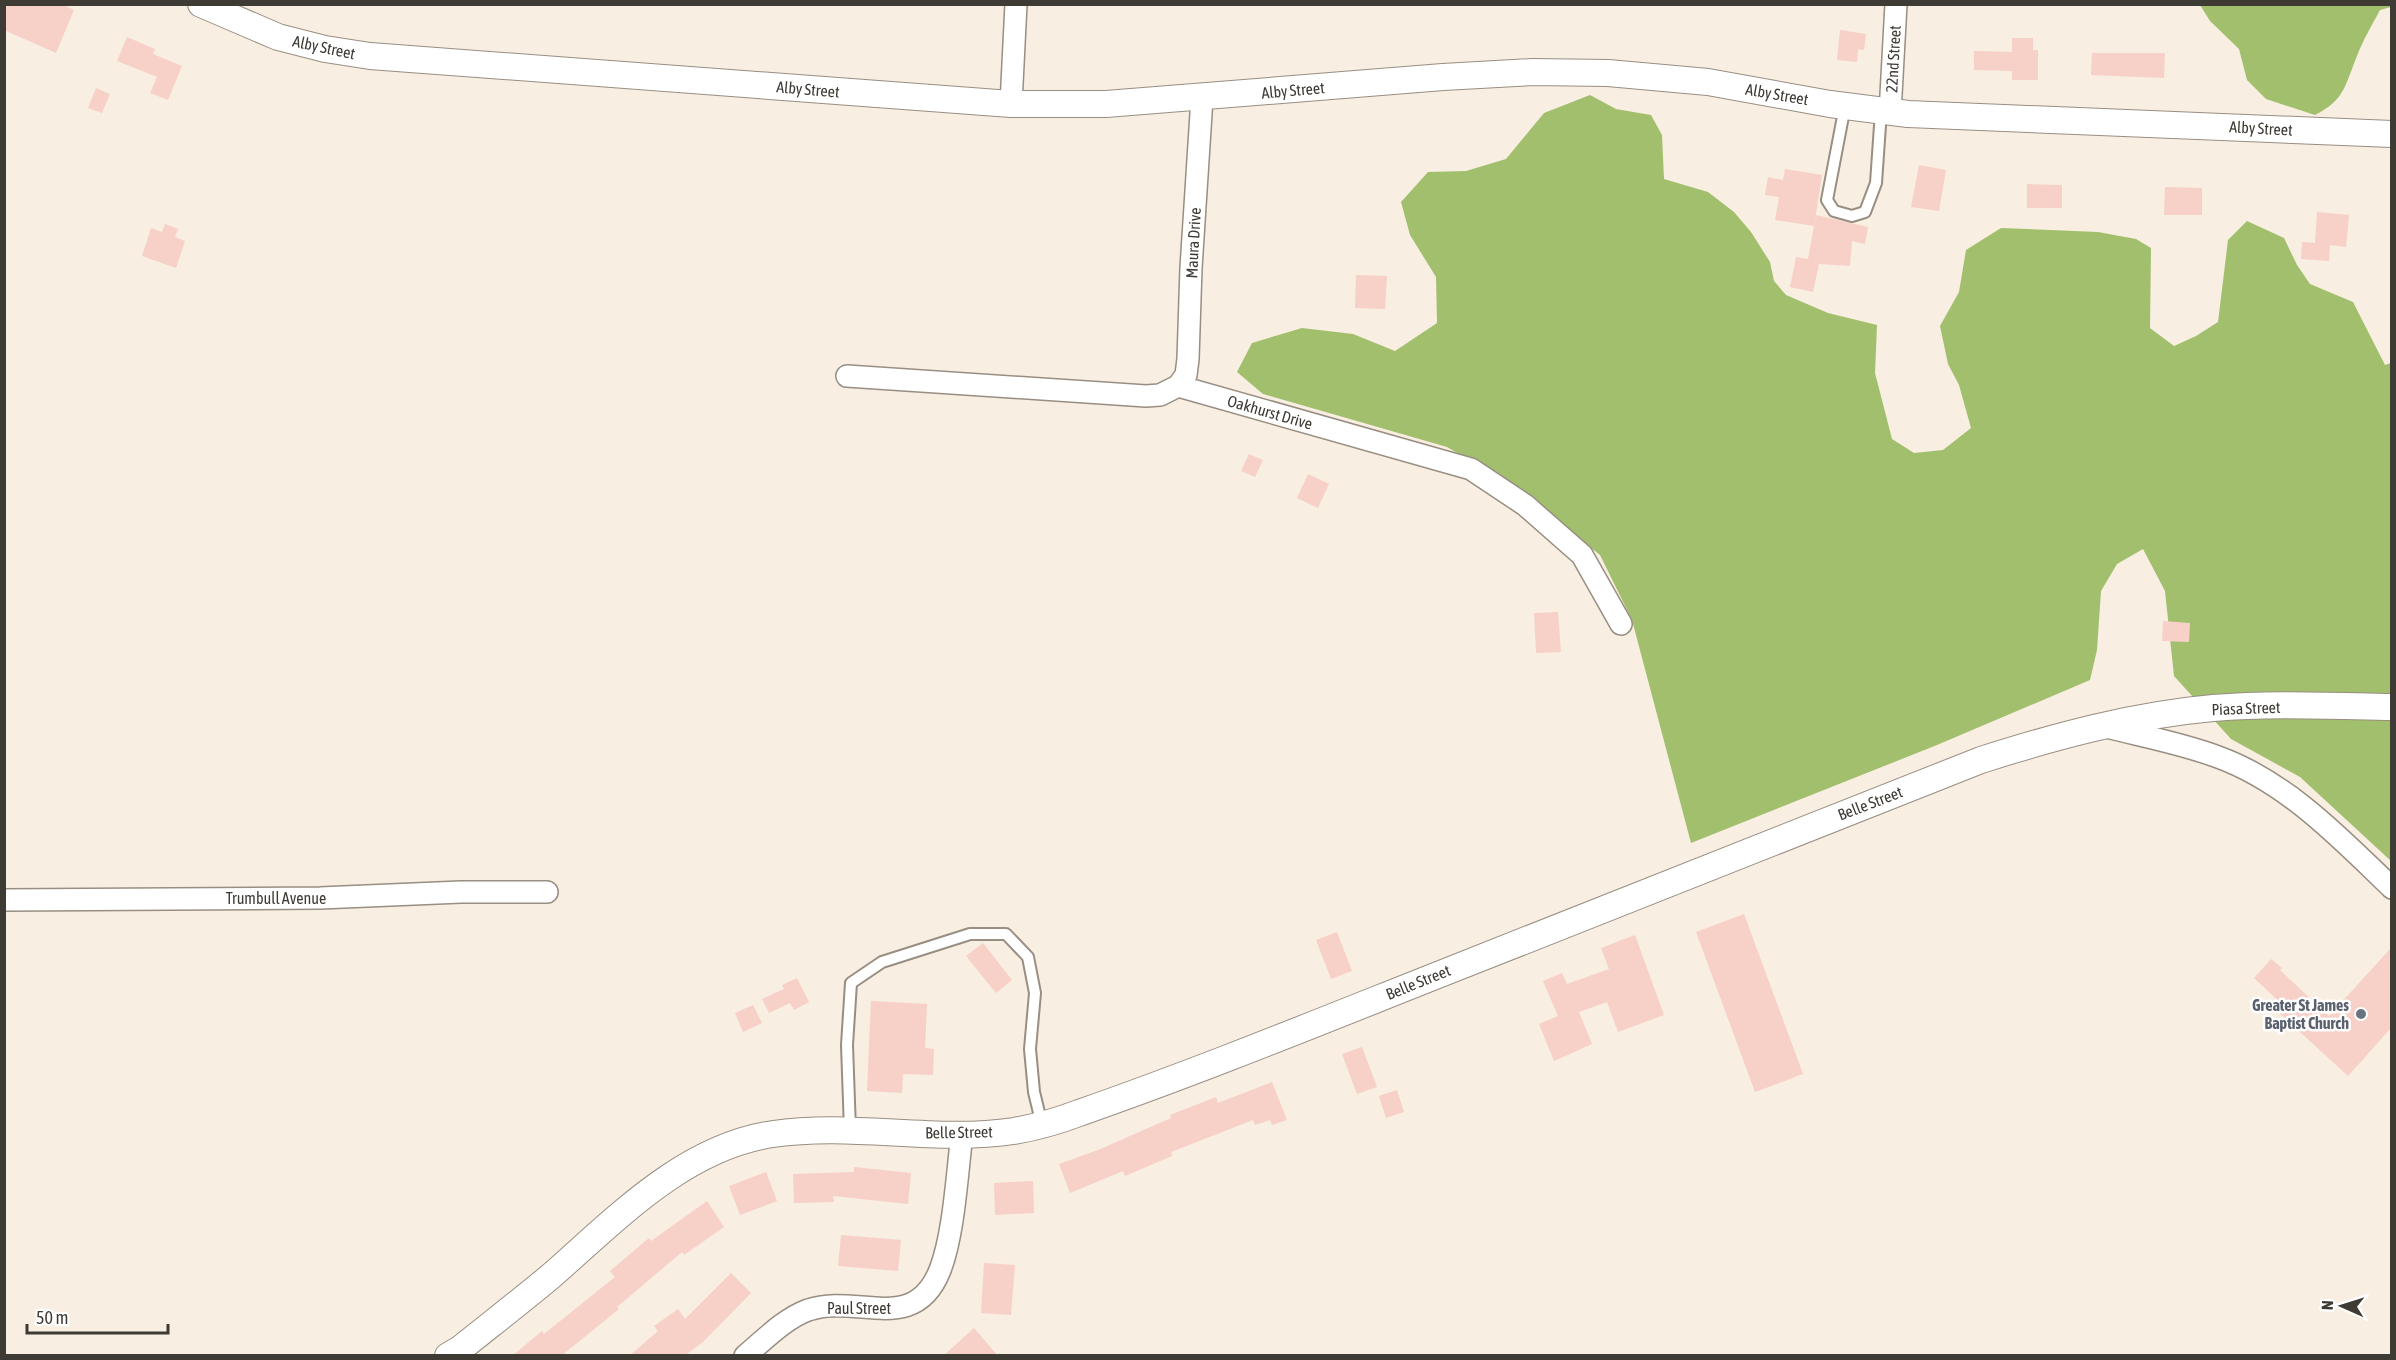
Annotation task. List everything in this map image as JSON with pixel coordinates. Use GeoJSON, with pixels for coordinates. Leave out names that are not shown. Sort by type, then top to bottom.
{"type":"FeatureCollection","features":[{"type":"Feature","properties":{"kind":"street","name":"Alby Street"},"geometry":{"type":"LineString","coordinates":[[201,4],[278,37],[325,50],[370,56],[1011,104],[1096,105],[1202,98],[1443,76],[1533,72],[1608,72],[1708,82],[1886,112],[2391,134]]}},
{"type":"Feature","properties":{"kind":"street"},"geometry":{"type":"LineString","coordinates":[[1011,104],[1016,4]]}},
{"type":"Feature","properties":{"kind":"street","name":"22nd Street"},"geometry":{"type":"LineString","coordinates":[[1886,112],[1896,4]]}},
{"type":"Feature","properties":{"kind":"street","name":"Maura Drive"},"geometry":{"type":"LineString","coordinates":[[1178,386],[1186,375],[1188,359],[1191,268],[1202,98]]}},
{"type":"Feature","properties":{"kind":"street"},"geometry":{"type":"LineString","coordinates":[[847,376],[1146,396],[1160,394],[1178,386]]}},
{"type":"Feature","properties":{"kind":"street","name":"Oakhurst Drive"},"geometry":{"type":"LineString","coordinates":[[1178,386],[1471,469],[1525,506],[1582,555],[1620,624]]}},
{"type":"Feature","properties":{"kind":"street","name":"Piasa Street"},"geometry":{"type":"LineString","coordinates":[[2102,726],[2215,708],[2391,707]]}},
{"type":"Feature","properties":{"kind":"street","name":"Belle Street"},"geometry":{"type":"LineString","coordinates":[[448,1356],[460,1349],[545,1280],[666,1179],[694,1161],[746,1140],[772,1134],[850,1130],[962,1134],[1010,1131],[1042,1125],[1325,1020],[1981,760],[2038,741],[2102,726],[2219,757],[2252,772],[2312,814],[2391,888]]}},
{"type":"Feature","properties":{"kind":"street","name":"Trumbull Avenue"},"geometry":{"type":"LineString","coordinates":[[4,900],[320,898],[461,892],[547,892]]}},
{"type":"Feature","properties":{"kind":"street","name":"Paul Street"},"geometry":{"type":"LineString","coordinates":[[745,1356],[778,1328],[807,1311],[819,1307],[903,1308],[923,1297],[935,1281],[945,1255],[962,1134]]}},
{"type":"Feature","properties":{"kind":"lane"},"geometry":{"type":"LineString","coordinates":[[1845,106],[1827,200],[1834,211],[1852,216],[1865,212],[1876,183],[1886,112]]}},
{"type":"Feature","properties":{"kind":"lane"},"geometry":{"type":"LineString","coordinates":[[850,1130],[847,1045],[851,983],[882,962],[970,934],[1006,934],[1028,957],[1035,993],[1030,1049],[1034,1092],[1042,1125]]}},
{"type":"Feature","properties":{"kind":"green space"},"geometry":{"type":"Polygon","coordinates":[[[2391,4],[2391,7],[2380,10],[2362,44],[2343,91],[2333,104],[2315,115],[2266,99],[2247,80],[2239,49],[2210,21],[2200,5],[2391,4]]]}},
{"type":"Feature","properties":{"kind":"green space"},"geometry":{"type":"Polygon","coordinates":[[[1590,95],[1616,109],[1651,115],[1662,135],[1664,179],[1708,192],[1734,212],[1751,232],[1770,262],[1774,281],[1786,295],[1828,313],[1877,325],[1875,373],[1892,439],[1914,453],[1943,450],[1971,428],[1959,385],[1948,364],[1940,326],[1959,292],[1966,250],[2001,228],[2098,232],[2136,239],[2151,248],[2150,328],[2174,346],[2218,322],[2228,240],[2247,221],[2284,238],[2297,265],[2310,284],[2353,302],[2385,365],[2391,363],[2391,861],[2300,777],[2231,739],[2174,676],[2165,591],[2143,549],[2117,564],[2101,591],[2097,650],[2090,680],[1937,745],[1691,843],[1632,620],[1600,555],[1513,485],[1447,447],[1263,394],[1237,372],[1252,343],[1302,328],[1353,334],[1395,351],[1437,323],[1436,277],[1410,235],[1401,202],[1428,172],[1466,171],[1506,159],[1544,113],[1590,95]]]}},
{"type":"Feature","properties":{"kind":"building"},"geometry":{"type":"Polygon","coordinates":[[[4,4],[62,4],[74,10],[56,53],[4,30],[4,4]]]}},
{"type":"Feature","properties":{"kind":"building"},"geometry":{"type":"Polygon","coordinates":[[[1840,30],[1866,34],[1864,50],[1858,49],[1857,62],[1837,60],[1840,30]]]}},
{"type":"Feature","properties":{"kind":"building"},"geometry":{"type":"Polygon","coordinates":[[[127,37],[155,49],[153,54],[182,66],[168,100],[150,93],[157,77],[117,61],[127,37]]]}},
{"type":"Feature","properties":{"kind":"building"},"geometry":{"type":"Polygon","coordinates":[[[2012,38],[2033,38],[2033,50],[2038,50],[2038,80],[2012,80],[2012,71],[1974,70],[1974,51],[2012,52],[2012,38]]]}},
{"type":"Feature","properties":{"kind":"building"},"geometry":{"type":"Polygon","coordinates":[[[2092,53],[2165,53],[2164,78],[2091,75],[2092,53]]]}},
{"type":"Feature","properties":{"kind":"building"},"geometry":{"type":"Polygon","coordinates":[[[96,88],[110,94],[102,113],[88,108],[96,88]]]}},
{"type":"Feature","properties":{"kind":"building"},"geometry":{"type":"Polygon","coordinates":[[[1919,165],[1946,170],[1939,211],[1911,207],[1919,165]]]}},
{"type":"Feature","properties":{"kind":"building"},"geometry":{"type":"Polygon","coordinates":[[[1785,169],[1822,175],[1814,226],[1775,220],[1779,197],[1765,195],[1768,177],[1783,180],[1785,169]]]}},
{"type":"Feature","properties":{"kind":"building"},"geometry":{"type":"Polygon","coordinates":[[[2027,184],[2062,185],[2062,208],[2027,208],[2027,184]]]}},
{"type":"Feature","properties":{"kind":"building"},"geometry":{"type":"Polygon","coordinates":[[[2165,187],[2202,188],[2202,215],[2164,215],[2165,187]]]}},
{"type":"Feature","properties":{"kind":"building"},"geometry":{"type":"Polygon","coordinates":[[[2317,212],[2349,215],[2346,247],[2330,245],[2329,261],[2301,259],[2302,242],[2315,243],[2317,212]]]}},
{"type":"Feature","properties":{"kind":"building"},"geometry":{"type":"Polygon","coordinates":[[[1816,215],[1868,227],[1865,244],[1852,241],[1850,266],[1819,264],[1813,292],[1790,287],[1796,257],[1808,259],[1816,215]]]}},
{"type":"Feature","properties":{"kind":"building"},"geometry":{"type":"Polygon","coordinates":[[[165,224],[178,229],[175,237],[185,241],[176,268],[142,256],[151,228],[162,232],[165,224]]]}},
{"type":"Feature","properties":{"kind":"building"},"geometry":{"type":"Polygon","coordinates":[[[1356,275],[1387,276],[1385,309],[1355,308],[1356,275]]]}},
{"type":"Feature","properties":{"kind":"building"},"geometry":{"type":"Polygon","coordinates":[[[1249,454],[1263,460],[1255,477],[1241,471],[1249,454]]]}},
{"type":"Feature","properties":{"kind":"building"},"geometry":{"type":"Polygon","coordinates":[[[1308,474],[1329,484],[1318,508],[1297,498],[1308,474]]]}},
{"type":"Feature","properties":{"kind":"building"},"geometry":{"type":"Polygon","coordinates":[[[1558,612],[1561,652],[1536,653],[1534,613],[1558,612]]]}},
{"type":"Feature","properties":{"kind":"building"},"geometry":{"type":"Polygon","coordinates":[[[2163,621],[2190,623],[2189,642],[2162,641],[2163,621]]]}},
{"type":"Feature","properties":{"kind":"building"},"geometry":{"type":"Polygon","coordinates":[[[1744,914],[1803,1074],[1755,1092],[1696,932],[1744,914]]]}},
{"type":"Feature","properties":{"kind":"building"},"geometry":{"type":"Polygon","coordinates":[[[1337,932],[1352,971],[1331,979],[1316,940],[1337,932]]]}},
{"type":"Feature","properties":{"kind":"building"},"geometry":{"type":"Polygon","coordinates":[[[1635,935],[1664,1015],[1618,1032],[1607,1002],[1579,1012],[1592,1044],[1554,1061],[1539,1024],[1558,1016],[1543,981],[1562,973],[1567,984],[1609,969],[1601,948],[1635,935]]]}},
{"type":"Feature","properties":{"kind":"building"},"geometry":{"type":"Polygon","coordinates":[[[983,943],[1012,980],[996,993],[966,956],[983,943]]]}},
{"type":"Feature","properties":{"kind":"building","name":"Greater St James Baptist Church"},"geometry":{"type":"Polygon","coordinates":[[[2391,948],[2391,1028],[2348,1076],[2278,1012],[2284,1006],[2254,978],[2271,959],[2329,1016],[2391,948]]]}},
{"type":"Feature","properties":{"kind":"building"},"geometry":{"type":"Polygon","coordinates":[[[797,978],[809,1002],[794,1010],[790,1003],[769,1013],[762,999],[784,989],[782,985],[797,978]]]}},
{"type":"Feature","properties":{"kind":"building"},"geometry":{"type":"Polygon","coordinates":[[[871,1001],[927,1004],[925,1048],[934,1049],[933,1075],[903,1074],[902,1093],[867,1091],[871,1001]]]}},
{"type":"Feature","properties":{"kind":"building"},"geometry":{"type":"Polygon","coordinates":[[[753,1005],[762,1023],[743,1032],[735,1013],[753,1005]]]}},
{"type":"Feature","properties":{"kind":"building"},"geometry":{"type":"Polygon","coordinates":[[[1362,1047],[1377,1087],[1357,1094],[1342,1054],[1362,1047]]]}},
{"type":"Feature","properties":{"kind":"building"},"geometry":{"type":"Polygon","coordinates":[[[1272,1082],[1287,1120],[1272,1125],[1270,1120],[1255,1125],[1253,1120],[1171,1152],[1172,1156],[1125,1176],[1123,1171],[1070,1193],[1059,1164],[1098,1150],[1171,1118],[1170,1115],[1216,1097],[1218,1103],[1272,1082]]]}},
{"type":"Feature","properties":{"kind":"building"},"geometry":{"type":"Polygon","coordinates":[[[1397,1090],[1404,1112],[1386,1118],[1379,1096],[1397,1090]]]}},
{"type":"Feature","properties":{"kind":"building"},"geometry":{"type":"Polygon","coordinates":[[[854,1167],[911,1173],[908,1204],[833,1196],[834,1202],[794,1203],[793,1174],[854,1172],[854,1167]]]}},
{"type":"Feature","properties":{"kind":"building"},"geometry":{"type":"Polygon","coordinates":[[[766,1172],[777,1201],[740,1215],[729,1186],[766,1172]]]}},
{"type":"Feature","properties":{"kind":"building"},"geometry":{"type":"Polygon","coordinates":[[[1033,1181],[1034,1213],[995,1215],[994,1183],[1033,1181]]]}},
{"type":"Feature","properties":{"kind":"building"},"geometry":{"type":"Polygon","coordinates":[[[707,1201],[724,1227],[684,1255],[682,1252],[617,1307],[619,1309],[561,1356],[512,1356],[542,1331],[544,1334],[615,1277],[610,1271],[649,1238],[651,1241],[707,1201]]]}},
{"type":"Feature","properties":{"kind":"building"},"geometry":{"type":"Polygon","coordinates":[[[841,1235],[901,1240],[898,1271],[838,1266],[841,1235]]]}},
{"type":"Feature","properties":{"kind":"building"},"geometry":{"type":"Polygon","coordinates":[[[984,1263],[1015,1265],[1011,1315],[981,1313],[984,1263]]]}},
{"type":"Feature","properties":{"kind":"building"},"geometry":{"type":"Polygon","coordinates":[[[731,1273],[751,1293],[703,1342],[684,1356],[629,1356],[658,1331],[654,1326],[678,1309],[685,1319],[731,1273]]]}},
{"type":"Feature","properties":{"kind":"building"},"geometry":{"type":"Polygon","coordinates":[[[974,1328],[998,1356],[943,1356],[974,1328]]]}},
{"type":"Feature","properties":{"kind":"place","name":"Greater St James Baptist Church"},"geometry":{"type":"Point","coordinates":[2361,1014]}}]}
